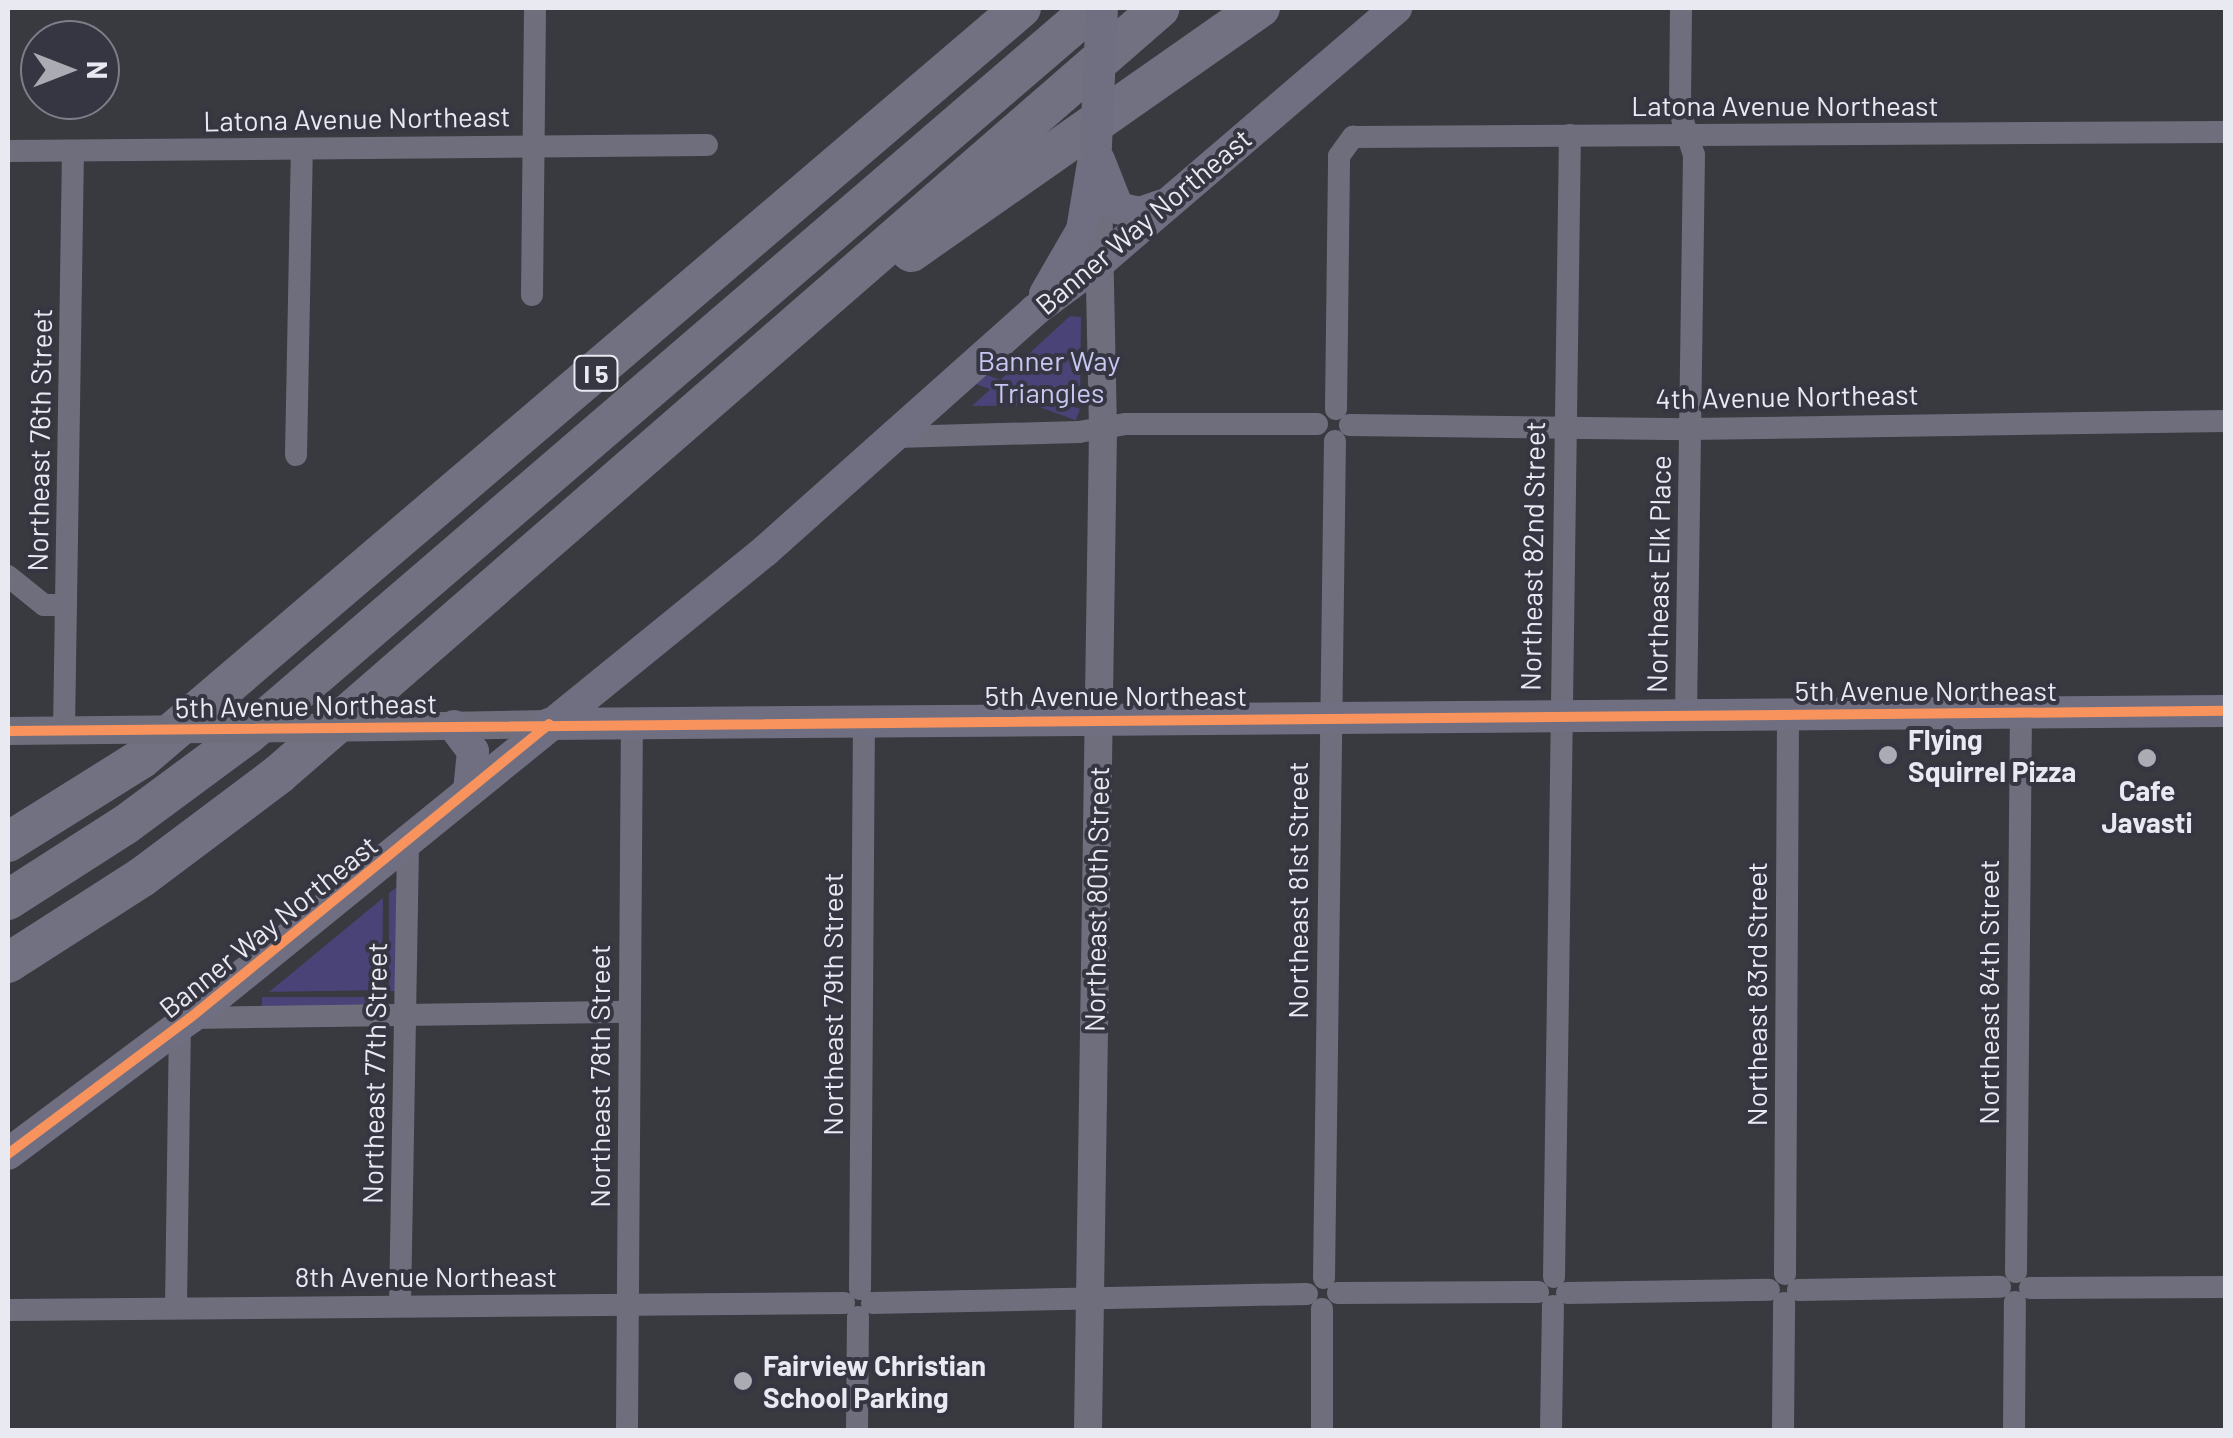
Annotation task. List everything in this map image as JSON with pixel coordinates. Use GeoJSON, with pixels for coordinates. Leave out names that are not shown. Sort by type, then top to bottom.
{"type":"FeatureCollection","features":[{"type":"Feature","properties":{"kind":"highway","name":"I 5"},"geometry":{"type":"LineString","coordinates":[[8,842],[142,759],[1018,8]]}},
{"type":"Feature","properties":{"kind":"highway"},"geometry":{"type":"LineString","coordinates":[[8,900],[126,824],[248,734],[1094,8]]}},
{"type":"Feature","properties":{"kind":"highway"},"geometry":{"type":"LineString","coordinates":[[8,963],[142,877],[279,774],[1160,8]]}},
{"type":"Feature","properties":{"kind":"highway"},"geometry":{"type":"LineString","coordinates":[[856,271],[906,256],[1260,8]]}},
{"type":"Feature","properties":{"kind":"highway"},"geometry":{"type":"LineString","coordinates":[[8,816],[175,708],[223,691]]}},
{"type":"Feature","properties":{"kind":"main road","name":"Northeast 80th Street"},"geometry":{"type":"LineString","coordinates":[[1096,145],[1102,8]]}},
{"type":"Feature","properties":{"kind":"main road","name":"Banner Way Northeast"},"geometry":{"type":"LineString","coordinates":[[8,1154],[185,1022],[630,660],[896,437],[1034,311],[1102,261],[1396,8]]}},
{"type":"Feature","properties":{"kind":"main road"},"geometry":{"type":"LineString","coordinates":[[1096,145],[1102,180],[1118,208],[1140,213],[1167,203]]}},
{"type":"Feature","properties":{"kind":"main road"},"geometry":{"type":"LineString","coordinates":[[1034,311],[1082,230],[1096,145]]}},
{"type":"Feature","properties":{"kind":"main road"},"geometry":{"type":"LineString","coordinates":[[630,660],[626,696],[642,722]]}},
{"type":"Feature","properties":{"kind":"main road","name":"5th Avenue Northeast"},"geometry":{"type":"LineString","coordinates":[[549,724],[2226,711]]}},
{"type":"Feature","properties":{"kind":"main road"},"geometry":{"type":"LineString","coordinates":[[454,726],[473,750],[469,791]]}},
{"type":"Feature","properties":{"kind":"street"},"geometry":{"type":"LineString","coordinates":[[532,295],[535,8]]}},
{"type":"Feature","properties":{"kind":"street"},"geometry":{"type":"LineString","coordinates":[[1681,8],[1680,112],[1687,135]]}},
{"type":"Feature","properties":{"kind":"street","name":"Latona Avenue Northeast"},"geometry":{"type":"LineString","coordinates":[[1345,141],[1364,134],[2226,132]]}},
{"type":"Feature","properties":{"kind":"street","name":"Northeast Elk Place"},"geometry":{"type":"LineString","coordinates":[[1686,714],[1694,155],[1687,135]]}},
{"type":"Feature","properties":{"kind":"street","name":"Northeast 82nd Street"},"geometry":{"type":"LineString","coordinates":[[1551,1430],[1570,136]]}},
{"type":"Feature","properties":{"kind":"street","name":"Northeast 81st Street"},"geometry":{"type":"LineString","coordinates":[[1322,1430],[1328,716],[1339,156],[1345,141]]}},
{"type":"Feature","properties":{"kind":"street","name":"Latona Avenue Northeast"},"geometry":{"type":"LineString","coordinates":[[8,151],[708,145]]}},
{"type":"Feature","properties":{"kind":"street","name":"Northeast 80th Street"},"geometry":{"type":"LineString","coordinates":[[1088,1430],[1103,429],[1102,261],[1096,145]]}},
{"type":"Feature","properties":{"kind":"street"},"geometry":{"type":"LineString","coordinates":[[296,455],[302,148]]}},
{"type":"Feature","properties":{"kind":"street","name":"Northeast 76th Street"},"geometry":{"type":"LineString","coordinates":[[64,730],[73,151]]}},
{"type":"Feature","properties":{"kind":"street","name":"4th Avenue Northeast"},"geometry":{"type":"LineString","coordinates":[[896,437],[1335,425],[1690,429],[2226,421]]}},
{"type":"Feature","properties":{"kind":"street"},"geometry":{"type":"LineString","coordinates":[[8,576],[44,605],[66,606]]}},
{"type":"Feature","properties":{"kind":"street","name":"Northeast 84th Street"},"geometry":{"type":"LineString","coordinates":[[2014,1430],[2021,712]]}},
{"type":"Feature","properties":{"kind":"street","name":"Northeast 83rd Street"},"geometry":{"type":"LineString","coordinates":[[1783,1430],[1788,714]]}},
{"type":"Feature","properties":{"kind":"street","name":"Northeast 79th Street"},"geometry":{"type":"LineString","coordinates":[[857,1430],[864,719]]}},
{"type":"Feature","properties":{"kind":"street","name":"Northeast 78th Street"},"geometry":{"type":"LineString","coordinates":[[627,1430],[629,1012],[642,722]]}},
{"type":"Feature","properties":{"kind":"street","name":"5th Avenue Northeast"},"geometry":{"type":"LineString","coordinates":[[8,731],[549,724]]}},
{"type":"Feature","properties":{"kind":"street","name":"Northeast 77th Street"},"geometry":{"type":"LineString","coordinates":[[400,1305],[408,843]]}},
{"type":"Feature","properties":{"kind":"street"},"geometry":{"type":"LineString","coordinates":[[176,1307],[185,1022],[629,1012]]}},
{"type":"Feature","properties":{"kind":"street","name":"8th Avenue Northeast"},"geometry":{"type":"LineString","coordinates":[[8,1310],[858,1303],[1090,1296],[1784,1289],[2226,1288]]}},
{"type":"Feature","properties":{"kind":"green space","name":"Banner Way Triangles"},"geometry":{"type":"Polygon","coordinates":[[[1070,316],[1081,317],[1080,405],[972,406],[1070,316]]]}},
{"type":"Feature","properties":{"kind":"green space"},"geometry":{"type":"Polygon","coordinates":[[[974,370],[1080,409],[1076,420],[970,382],[974,370]]]}},
{"type":"Feature","properties":{"kind":"green space"},"geometry":{"type":"Polygon","coordinates":[[[397,887],[395,991],[389,991],[389,893],[397,887]]]}},
{"type":"Feature","properties":{"kind":"green space"},"geometry":{"type":"Polygon","coordinates":[[[383,898],[382,990],[269,992],[383,898]]]}},
{"type":"Feature","properties":{"kind":"green space"},"geometry":{"type":"Polygon","coordinates":[[[262,997],[381,997],[381,1008],[262,1008],[262,997]]]}},
{"type":"Feature","properties":{"kind":"cycle path"},"geometry":{"type":"LineString","coordinates":[[8,731],[2226,711]]}},
{"type":"Feature","properties":{"kind":"cycle path"},"geometry":{"type":"LineString","coordinates":[[8,1154],[190,1018],[549,724]]}},
{"type":"Feature","properties":{"kind":"place","name":"Flying Squirrel Pizza"},"geometry":{"type":"Point","coordinates":[1888,755]}},
{"type":"Feature","properties":{"kind":"place","name":"Cafe Javasti"},"geometry":{"type":"Point","coordinates":[2147,758]}},
{"type":"Feature","properties":{"kind":"place","name":"Fairview Christian School Parking"},"geometry":{"type":"Point","coordinates":[743,1381]}}]}
